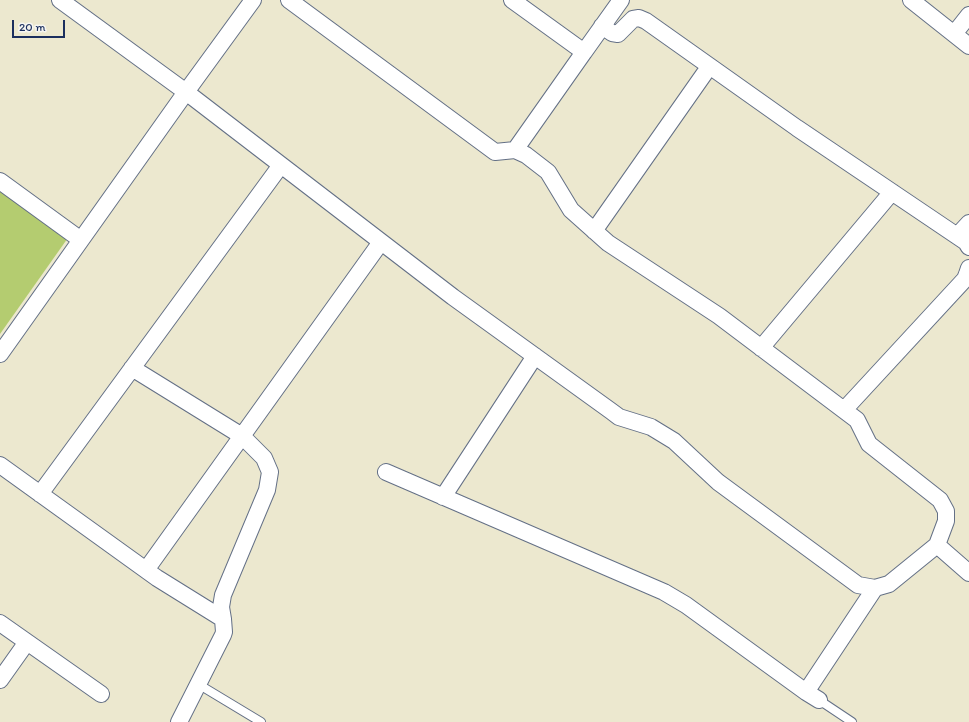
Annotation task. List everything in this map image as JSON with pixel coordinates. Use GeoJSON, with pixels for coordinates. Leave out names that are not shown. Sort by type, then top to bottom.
{"type":"FeatureCollection","features":[{"type":"Feature","properties":{"kind":"street"},"geometry":{"type":"LineString","coordinates":[[60,0],[186,92],[453,296],[619,417],[651,427],[674,441],[718,482],[858,585],[875,588],[889,584],[937,545],[946,521],[946,511],[940,500],[869,444],[857,420],[719,316],[608,243],[571,210],[548,172],[526,155],[515,150],[495,152],[289,0]]}},
{"type":"Feature","properties":{"kind":"street"},"geometry":{"type":"LineString","coordinates":[[0,354],[253,0]]}},
{"type":"Feature","properties":{"kind":"street"},"geometry":{"type":"LineString","coordinates":[[512,0],[584,52]]}},
{"type":"Feature","properties":{"kind":"street"},"geometry":{"type":"LineString","coordinates":[[515,150],[621,0]]}},
{"type":"Feature","properties":{"kind":"street"},"geometry":{"type":"LineString","coordinates":[[911,0],[969,46]]}},
{"type":"Feature","properties":{"kind":"street"},"geometry":{"type":"LineString","coordinates":[[954,34],[969,15]]}},
{"type":"Feature","properties":{"kind":"street"},"geometry":{"type":"LineString","coordinates":[[602,26],[612,33],[618,34],[633,19],[639,18],[646,21],[709,67],[963,241],[969,223]]}},
{"type":"Feature","properties":{"kind":"street"},"geometry":{"type":"LineString","coordinates":[[594,231],[709,67]]}},
{"type":"Feature","properties":{"kind":"street"},"geometry":{"type":"LineString","coordinates":[[40,494],[281,165]]}},
{"type":"Feature","properties":{"kind":"street"},"geometry":{"type":"LineString","coordinates":[[0,181],[81,240]]}},
{"type":"Feature","properties":{"kind":"street"},"geometry":{"type":"LineString","coordinates":[[761,348],[892,192]]}},
{"type":"Feature","properties":{"kind":"street"},"geometry":{"type":"LineString","coordinates":[[146,570],[381,242]]}},
{"type":"Feature","properties":{"kind":"street"},"geometry":{"type":"LineString","coordinates":[[844,410],[965,286],[969,268]]}},
{"type":"Feature","properties":{"kind":"street"},"geometry":{"type":"LineString","coordinates":[[443,497],[535,356]]}},
{"type":"Feature","properties":{"kind":"street"},"geometry":{"type":"LineString","coordinates":[[132,368],[242,436],[264,458],[270,472],[267,490],[223,596],[221,607],[224,632],[223,635],[179,722]]}},
{"type":"Feature","properties":{"kind":"street"},"geometry":{"type":"LineString","coordinates":[[0,465],[157,578],[223,619]]}},
{"type":"Feature","properties":{"kind":"street"},"geometry":{"type":"LineString","coordinates":[[386,472],[664,592],[686,605],[813,696],[875,588]]}},
{"type":"Feature","properties":{"kind":"street"},"geometry":{"type":"LineString","coordinates":[[937,545],[969,573]]}},
{"type":"Feature","properties":{"kind":"street"},"geometry":{"type":"LineString","coordinates":[[0,623],[101,694]]}},
{"type":"Feature","properties":{"kind":"street"},"geometry":{"type":"LineString","coordinates":[[0,680],[27,642]]}},
{"type":"Feature","properties":{"kind":"lane"},"geometry":{"type":"LineString","coordinates":[[198,684],[261,722]]}},
{"type":"Feature","properties":{"kind":"lane"},"geometry":{"type":"LineString","coordinates":[[813,696],[852,722]]}},
{"type":"Feature","properties":{"kind":"green space"},"geometry":{"type":"Polygon","coordinates":[[[0,184],[70,235],[0,334],[0,184]]]}}]}
